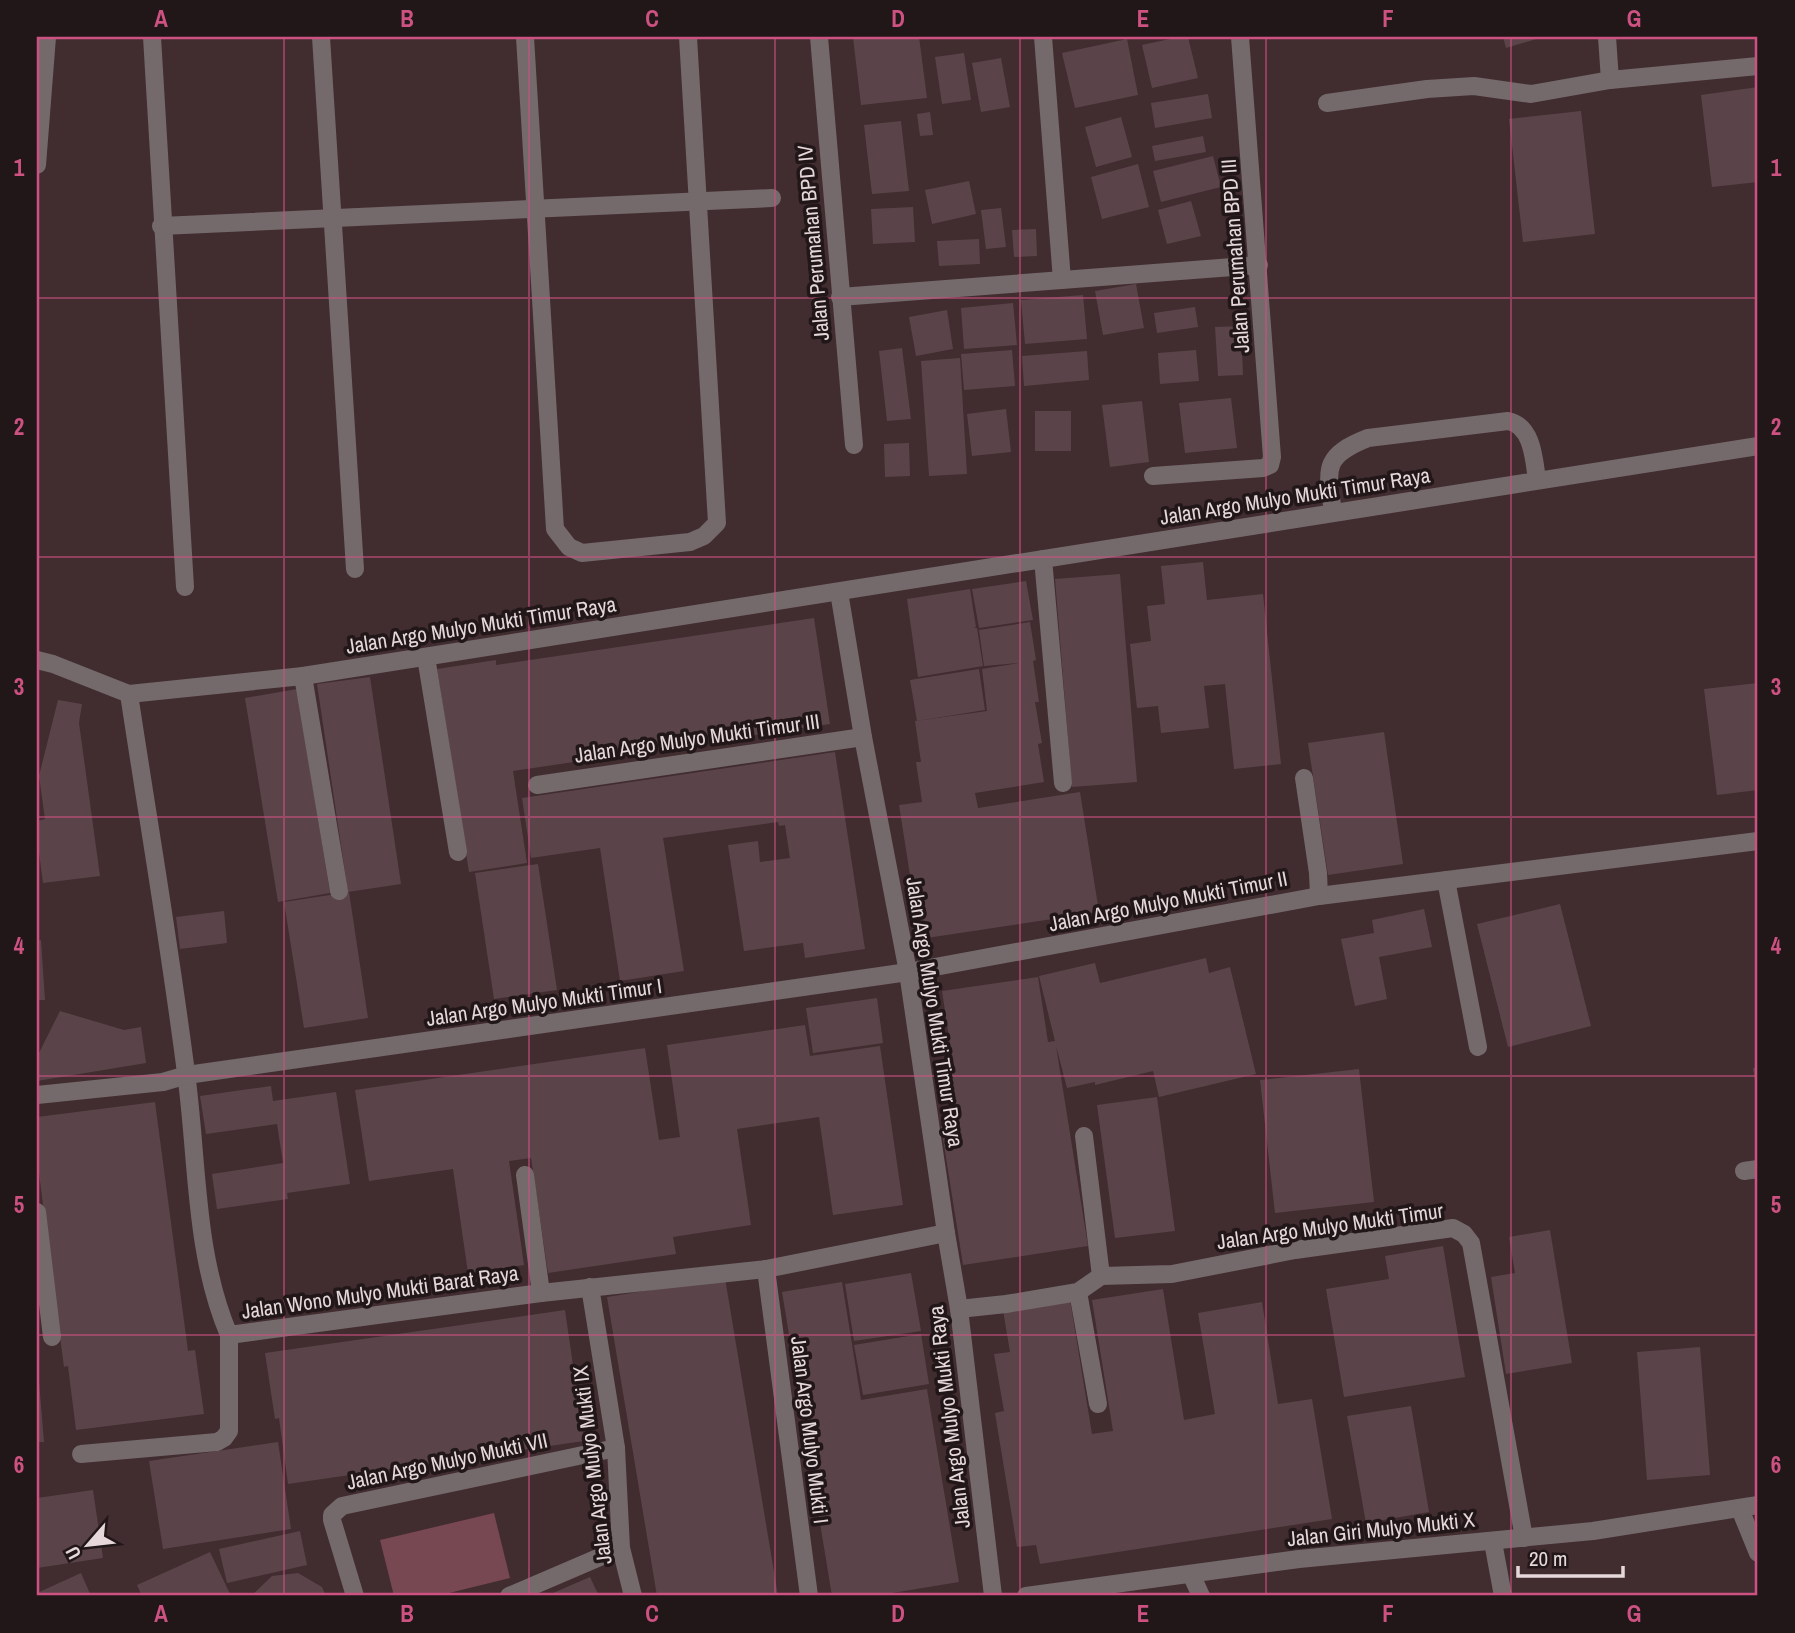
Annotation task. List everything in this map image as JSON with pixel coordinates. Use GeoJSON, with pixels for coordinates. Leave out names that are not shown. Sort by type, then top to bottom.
{"type":"FeatureCollection","features":[{"type":"Feature","properties":{"kind":"street"},"geometry":{"type":"LineString","coordinates":[[37,165],[47,37]]}},
{"type":"Feature","properties":{"kind":"street"},"geometry":{"type":"LineString","coordinates":[[152,37],[161,226],[185,587]]}},
{"type":"Feature","properties":{"kind":"street"},"geometry":{"type":"LineString","coordinates":[[321,37],[355,569]]}},
{"type":"Feature","properties":{"kind":"street"},"geometry":{"type":"LineString","coordinates":[[525,37],[555,529],[569,547],[582,553],[690,542],[704,536],[718,523],[688,37]]}},
{"type":"Feature","properties":{"kind":"street","name":"Jalan Perumahan BPD IV"},"geometry":{"type":"LineString","coordinates":[[819,37],[853,445]]}},
{"type":"Feature","properties":{"kind":"street"},"geometry":{"type":"LineString","coordinates":[[1042,37],[1062,280]]}},
{"type":"Feature","properties":{"kind":"street","name":"Jalan Perumahan BPD III"},"geometry":{"type":"LineString","coordinates":[[1153,476],[1263,468],[1270,465],[1272,457],[1240,37]]}},
{"type":"Feature","properties":{"kind":"street"},"geometry":{"type":"LineString","coordinates":[[1607,37],[1610,80]]}},
{"type":"Feature","properties":{"kind":"street"},"geometry":{"type":"LineString","coordinates":[[1327,103],[1427,89],[1474,86],[1531,94],[1610,80],[1758,66]]}},
{"type":"Feature","properties":{"kind":"street"},"geometry":{"type":"LineString","coordinates":[[161,226],[772,198]]}},
{"type":"Feature","properties":{"kind":"street"},"geometry":{"type":"LineString","coordinates":[[840,297],[1259,265]]}},
{"type":"Feature","properties":{"kind":"street"},"geometry":{"type":"LineString","coordinates":[[1333,509],[1328,469],[1338,455],[1353,444],[1368,438],[1508,421],[1522,427],[1529,441],[1536,474]]}},
{"type":"Feature","properties":{"kind":"street","name":"Jalan Argo Mulyo Mukti Timur Raya"},"geometry":{"type":"LineString","coordinates":[[129,694],[303,676],[839,593],[1536,474],[1758,446]]}},
{"type":"Feature","properties":{"kind":"street"},"geometry":{"type":"LineString","coordinates":[[1043,559],[1063,783]]}},
{"type":"Feature","properties":{"kind":"street","name":"Jalan Argo Mulyo Mukti Timur Raya"},"geometry":{"type":"LineString","coordinates":[[839,593],[863,737],[908,972],[946,1233]]}},
{"type":"Feature","properties":{"kind":"street"},"geometry":{"type":"LineString","coordinates":[[426,657],[458,852]]}},
{"type":"Feature","properties":{"kind":"street"},"geometry":{"type":"LineString","coordinates":[[37,660],[129,694]]}},
{"type":"Feature","properties":{"kind":"street"},"geometry":{"type":"LineString","coordinates":[[303,676],[339,891]]}},
{"type":"Feature","properties":{"kind":"street","name":"Jalan Wono Mulyo Mukti Barat Raya"},"geometry":{"type":"LineString","coordinates":[[129,694],[187,1075],[205,1261],[213,1294],[229,1335],[541,1293],[766,1269],[946,1233]]}},
{"type":"Feature","properties":{"kind":"street","name":"Jalan Argo Mulyo Mukti Timur III"},"geometry":{"type":"LineString","coordinates":[[537,785],[863,737]]}},
{"type":"Feature","properties":{"kind":"street","name":"Jalan Argo Mulyo Mukti Timur II"},"geometry":{"type":"LineString","coordinates":[[908,972],[1319,896],[1304,778]]}},
{"type":"Feature","properties":{"kind":"street"},"geometry":{"type":"LineString","coordinates":[[1319,896],[1750,841]]}},
{"type":"Feature","properties":{"kind":"street"},"geometry":{"type":"LineString","coordinates":[[1446,880],[1478,1047]]}},
{"type":"Feature","properties":{"kind":"street","name":"Jalan Argo Mulyo Mukti Timur I"},"geometry":{"type":"LineString","coordinates":[[37,1095],[163,1082],[187,1075],[908,972]]}},
{"type":"Feature","properties":{"kind":"street"},"geometry":{"type":"LineString","coordinates":[[959,1309],[1078,1292],[1101,1276],[1084,1136]]}},
{"type":"Feature","properties":{"kind":"street"},"geometry":{"type":"LineString","coordinates":[[525,1175],[541,1293]]}},
{"type":"Feature","properties":{"kind":"street"},"geometry":{"type":"LineString","coordinates":[[37,1212],[52,1337]]}},
{"type":"Feature","properties":{"kind":"street","name":"Jalan Argo Mulyo Mukti Timur"},"geometry":{"type":"LineString","coordinates":[[1101,1276],[1172,1274],[1295,1250],[1453,1228],[1464,1234],[1471,1243],[1524,1538]]}},
{"type":"Feature","properties":{"kind":"street","name":"Jalan Argo Mulyo Mukti Raya"},"geometry":{"type":"LineString","coordinates":[[946,1233],[959,1309],[993,1596]]}},
{"type":"Feature","properties":{"kind":"street","name":"Jalan Argo Mulyo Mukti I"},"geometry":{"type":"LineString","coordinates":[[766,1269],[809,1596]]}},
{"type":"Feature","properties":{"kind":"street","name":"Jalan Argo Mulyo Mukti IX"},"geometry":{"type":"LineString","coordinates":[[590,1287],[616,1448],[621,1548],[633,1596]]}},
{"type":"Feature","properties":{"kind":"street"},"geometry":{"type":"LineString","coordinates":[[1078,1292],[1098,1404]]}},
{"type":"Feature","properties":{"kind":"street"},"geometry":{"type":"LineString","coordinates":[[81,1454],[217,1442],[224,1438],[229,1431],[229,1335]]}},
{"type":"Feature","properties":{"kind":"street","name":"Jalan Argo Mulyo Mukti VII"},"geometry":{"type":"LineString","coordinates":[[355,1596],[332,1520],[332,1516],[342,1506],[616,1448]]}},
{"type":"Feature","properties":{"kind":"street","name":"Jalan Giri Mulyo Mukti X"},"geometry":{"type":"LineString","coordinates":[[1026,1596],[1313,1558],[1593,1531],[1758,1505]]}},
{"type":"Feature","properties":{"kind":"street"},"geometry":{"type":"LineString","coordinates":[[1740,1508],[1758,1553]]}},
{"type":"Feature","properties":{"kind":"street"},"geometry":{"type":"LineString","coordinates":[[1493,1542],[1503,1596]]}},
{"type":"Feature","properties":{"kind":"street"},"geometry":{"type":"LineString","coordinates":[[509,1596],[621,1548]]}},
{"type":"Feature","properties":{"kind":"street"},"geometry":{"type":"LineString","coordinates":[[1191,1574],[1201,1596]]}},
{"type":"Feature","properties":{"kind":"shaded area"},"geometry":{"type":"Polygon","coordinates":[[[494,1513],[510,1578],[437,1596],[394,1596],[380,1540],[494,1513]]]}},
{"type":"Feature","properties":{"kind":"building"},"geometry":{"type":"Polygon","coordinates":[[[853,37],[919,37],[927,98],[861,105],[853,37]]]}},
{"type":"Feature","properties":{"kind":"building"},"geometry":{"type":"Polygon","coordinates":[[[1188,37],[1198,78],[1152,88],[1142,45],[1188,37]]]}},
{"type":"Feature","properties":{"kind":"building"},"geometry":{"type":"Polygon","coordinates":[[[1503,37],[1543,37],[1506,48],[1503,37]]]}},
{"type":"Feature","properties":{"kind":"building"},"geometry":{"type":"Polygon","coordinates":[[[1127,39],[1138,95],[1075,108],[1062,53],[1127,39]]]}},
{"type":"Feature","properties":{"kind":"building"},"geometry":{"type":"Polygon","coordinates":[[[964,53],[971,100],[942,104],[935,57],[964,53]]]}},
{"type":"Feature","properties":{"kind":"building"},"geometry":{"type":"Polygon","coordinates":[[[1001,58],[1010,107],[981,112],[972,63],[1001,58]]]}},
{"type":"Feature","properties":{"kind":"building"},"geometry":{"type":"Polygon","coordinates":[[[1758,87],[1758,182],[1712,187],[1701,95],[1758,87]]]}},
{"type":"Feature","properties":{"kind":"building"},"geometry":{"type":"Polygon","coordinates":[[[1208,94],[1212,118],[1155,128],[1151,103],[1208,94]]]}},
{"type":"Feature","properties":{"kind":"building"},"geometry":{"type":"Polygon","coordinates":[[[1581,111],[1595,234],[1523,242],[1509,119],[1581,111]]]}},
{"type":"Feature","properties":{"kind":"building"},"geometry":{"type":"Polygon","coordinates":[[[930,112],[933,135],[920,136],[917,114],[930,112]]]}},
{"type":"Feature","properties":{"kind":"building"},"geometry":{"type":"Polygon","coordinates":[[[1121,117],[1132,157],[1096,167],[1085,127],[1121,117]]]}},
{"type":"Feature","properties":{"kind":"building"},"geometry":{"type":"Polygon","coordinates":[[[901,121],[909,191],[872,194],[864,125],[901,121]]]}},
{"type":"Feature","properties":{"kind":"building"},"geometry":{"type":"Polygon","coordinates":[[[1203,136],[1206,152],[1155,161],[1152,146],[1203,136]]]}},
{"type":"Feature","properties":{"kind":"building"},"geometry":{"type":"Polygon","coordinates":[[[1213,156],[1221,187],[1161,202],[1153,171],[1213,156]]]}},
{"type":"Feature","properties":{"kind":"building"},"geometry":{"type":"Polygon","coordinates":[[[1138,164],[1149,207],[1102,219],[1091,177],[1138,164]]]}},
{"type":"Feature","properties":{"kind":"building"},"geometry":{"type":"Polygon","coordinates":[[[969,181],[976,214],[932,224],[925,190],[969,181]]]}},
{"type":"Feature","properties":{"kind":"building"},"geometry":{"type":"Polygon","coordinates":[[[1191,201],[1201,236],[1167,244],[1158,210],[1191,201]]]}},
{"type":"Feature","properties":{"kind":"building"},"geometry":{"type":"Polygon","coordinates":[[[913,207],[915,242],[873,244],[871,209],[913,207]]]}},
{"type":"Feature","properties":{"kind":"building"},"geometry":{"type":"Polygon","coordinates":[[[1001,208],[1006,247],[986,249],[981,210],[1001,208]]]}},
{"type":"Feature","properties":{"kind":"building"},"geometry":{"type":"Polygon","coordinates":[[[1036,229],[1037,256],[1014,257],[1012,230],[1036,229]]]}},
{"type":"Feature","properties":{"kind":"building"},"geometry":{"type":"Polygon","coordinates":[[[979,239],[980,264],[939,266],[937,241],[979,239]]]}},
{"type":"Feature","properties":{"kind":"building"},"geometry":{"type":"Polygon","coordinates":[[[1136,284],[1144,328],[1103,335],[1095,291],[1136,284]]]}},
{"type":"Feature","properties":{"kind":"building"},"geometry":{"type":"Polygon","coordinates":[[[1083,295],[1087,339],[1025,344],[1021,300],[1083,295]]]}},
{"type":"Feature","properties":{"kind":"building"},"geometry":{"type":"Polygon","coordinates":[[[1013,303],[1017,345],[964,349],[961,308],[1013,303]]]}},
{"type":"Feature","properties":{"kind":"building"},"geometry":{"type":"Polygon","coordinates":[[[1195,307],[1198,327],[1157,333],[1154,313],[1195,307]]]}},
{"type":"Feature","properties":{"kind":"building"},"geometry":{"type":"Polygon","coordinates":[[[947,310],[953,349],[916,356],[909,317],[947,310]]]}},
{"type":"Feature","properties":{"kind":"building"},"geometry":{"type":"Polygon","coordinates":[[[1241,326],[1243,375],[1218,376],[1215,327],[1241,326]]]}},
{"type":"Feature","properties":{"kind":"building"},"geometry":{"type":"Polygon","coordinates":[[[902,348],[911,419],[887,421],[879,351],[902,348]]]}},
{"type":"Feature","properties":{"kind":"building"},"geometry":{"type":"Polygon","coordinates":[[[1012,350],[1015,386],[964,390],[961,354],[1012,350]]]}},
{"type":"Feature","properties":{"kind":"building"},"geometry":{"type":"Polygon","coordinates":[[[1196,350],[1199,381],[1160,384],[1158,353],[1196,350]]]}},
{"type":"Feature","properties":{"kind":"building"},"geometry":{"type":"Polygon","coordinates":[[[1087,351],[1089,380],[1024,386],[1022,356],[1087,351]]]}},
{"type":"Feature","properties":{"kind":"building"},"geometry":{"type":"Polygon","coordinates":[[[960,358],[967,474],[929,476],[921,361],[960,358]]]}},
{"type":"Feature","properties":{"kind":"building"},"geometry":{"type":"Polygon","coordinates":[[[1231,398],[1237,448],[1185,453],[1179,403],[1231,398]]]}},
{"type":"Feature","properties":{"kind":"building"},"geometry":{"type":"Polygon","coordinates":[[[1142,401],[1149,462],[1110,467],[1102,405],[1142,401]]]}},
{"type":"Feature","properties":{"kind":"building"},"geometry":{"type":"Polygon","coordinates":[[[1006,409],[1011,452],[972,456],[967,414],[1006,409]]]}},
{"type":"Feature","properties":{"kind":"building"},"geometry":{"type":"Polygon","coordinates":[[[1035,411],[1071,411],[1071,451],[1035,451],[1035,411]]]}},
{"type":"Feature","properties":{"kind":"building"},"geometry":{"type":"Polygon","coordinates":[[[909,443],[910,476],[885,477],[884,444],[909,443]]]}},
{"type":"Feature","properties":{"kind":"building"},"geometry":{"type":"Polygon","coordinates":[[[1203,562],[1207,600],[1263,594],[1281,764],[1234,769],[1225,684],[1204,686],[1209,728],[1161,733],[1158,706],[1137,708],[1130,644],[1151,641],[1147,606],[1165,604],[1161,566],[1203,562]]]}},
{"type":"Feature","properties":{"kind":"building"},"geometry":{"type":"Polygon","coordinates":[[[1120,574],[1137,782],[1072,787],[1055,579],[1120,574]]]}},
{"type":"Feature","properties":{"kind":"building"},"geometry":{"type":"Polygon","coordinates":[[[1026,581],[1033,620],[979,628],[972,589],[1026,581]]]}},
{"type":"Feature","properties":{"kind":"building"},"geometry":{"type":"Polygon","coordinates":[[[970,589],[974,628],[977,628],[983,666],[918,677],[907,599],[970,589]]]}},
{"type":"Feature","properties":{"kind":"building"},"geometry":{"type":"Polygon","coordinates":[[[814,618],[830,724],[513,771],[527,863],[469,872],[437,669],[496,660],[496,665],[814,618]]]}},
{"type":"Feature","properties":{"kind":"building"},"geometry":{"type":"Polygon","coordinates":[[[1030,622],[1039,702],[1035,702],[1042,743],[1038,744],[1044,782],[975,793],[978,808],[1080,792],[1099,912],[920,939],[899,805],[922,802],[916,762],[921,762],[915,721],[987,711],[982,669],[1019,663],[984,666],[979,630],[1030,622]]]}},
{"type":"Feature","properties":{"kind":"building"},"geometry":{"type":"Polygon","coordinates":[[[979,669],[985,710],[917,721],[910,680],[979,669]]]}},
{"type":"Feature","properties":{"kind":"building"},"geometry":{"type":"Polygon","coordinates":[[[370,677],[401,884],[348,892],[317,684],[370,677]]]}},
{"type":"Feature","properties":{"kind":"building"},"geometry":{"type":"Polygon","coordinates":[[[1758,683],[1758,790],[1717,795],[1704,689],[1758,683]]]}},
{"type":"Feature","properties":{"kind":"building"},"geometry":{"type":"Polygon","coordinates":[[[297,689],[330,893],[278,902],[245,698],[297,689]]]}},
{"type":"Feature","properties":{"kind":"building"},"geometry":{"type":"Polygon","coordinates":[[[58,700],[82,704],[79,723],[100,876],[43,883],[37,821],[45,819],[39,776],[58,700]]]}},
{"type":"Feature","properties":{"kind":"building"},"geometry":{"type":"Polygon","coordinates":[[[1384,732],[1403,864],[1328,875],[1308,743],[1384,732]]]}},
{"type":"Feature","properties":{"kind":"building"},"geometry":{"type":"Polygon","coordinates":[[[835,752],[865,949],[805,958],[803,943],[744,951],[728,845],[758,841],[760,862],[790,858],[785,825],[779,826],[778,822],[663,838],[684,971],[620,981],[600,848],[531,858],[522,798],[835,752]]]}},
{"type":"Feature","properties":{"kind":"building"},"geometry":{"type":"Polygon","coordinates":[[[538,864],[557,990],[494,999],[475,873],[538,864]]]}},
{"type":"Feature","properties":{"kind":"building"},"geometry":{"type":"Polygon","coordinates":[[[349,892],[368,1018],[304,1028],[284,902],[349,892]]]}},
{"type":"Feature","properties":{"kind":"building"},"geometry":{"type":"Polygon","coordinates":[[[1560,904],[1591,1026],[1508,1047],[1477,924],[1560,904]]]}},
{"type":"Feature","properties":{"kind":"building"},"geometry":{"type":"Polygon","coordinates":[[[1424,909],[1432,947],[1379,957],[1387,999],[1355,1006],[1341,939],[1374,933],[1372,920],[1424,909]]]}},
{"type":"Feature","properties":{"kind":"building"},"geometry":{"type":"Polygon","coordinates":[[[224,911],[227,943],[180,949],[176,917],[224,911]]]}},
{"type":"Feature","properties":{"kind":"building"},"geometry":{"type":"Polygon","coordinates":[[[41,940],[45,1000],[37,1000],[37,941],[41,940]]]}},
{"type":"Feature","properties":{"kind":"building"},"geometry":{"type":"Polygon","coordinates":[[[1206,958],[1209,973],[1230,967],[1256,1074],[1159,1097],[1153,1071],[1095,1085],[1095,1082],[1067,1088],[1056,1046],[1088,1246],[963,1265],[941,1126],[956,1124],[945,1058],[952,1057],[942,991],[1038,977],[1048,1042],[1055,1041],[1039,976],[1095,963],[1100,983],[1206,958]]]}},
{"type":"Feature","properties":{"kind":"building"},"geometry":{"type":"Polygon","coordinates":[[[877,998],[883,1043],[813,1053],[806,1008],[877,998]]]}},
{"type":"Feature","properties":{"kind":"building"},"geometry":{"type":"Polygon","coordinates":[[[60,1011],[124,1030],[141,1027],[146,1063],[37,1081],[37,1057],[60,1011]]]}},
{"type":"Feature","properties":{"kind":"building"},"geometry":{"type":"Polygon","coordinates":[[[805,1025],[810,1056],[880,1046],[903,1205],[833,1215],[819,1117],[737,1129],[751,1225],[673,1237],[676,1254],[548,1273],[531,1158],[509,1161],[524,1265],[468,1273],[453,1169],[369,1181],[355,1090],[645,1048],[659,1140],[680,1137],[667,1045],[805,1025]]]}},
{"type":"Feature","properties":{"kind":"building"},"geometry":{"type":"Polygon","coordinates":[[[1758,1067],[1758,1094],[1757,1094],[1753,1068],[1758,1067]]]}},
{"type":"Feature","properties":{"kind":"building"},"geometry":{"type":"Polygon","coordinates":[[[1359,1069],[1374,1202],[1275,1213],[1260,1080],[1359,1069]]]}},
{"type":"Feature","properties":{"kind":"building"},"geometry":{"type":"Polygon","coordinates":[[[271,1086],[273,1101],[336,1092],[350,1184],[287,1193],[288,1199],[217,1209],[212,1174],[283,1163],[277,1124],[206,1134],[200,1096],[271,1086]]]}},
{"type":"Feature","properties":{"kind":"building"},"geometry":{"type":"Polygon","coordinates":[[[1157,1097],[1175,1231],[1115,1238],[1097,1105],[1157,1097]]]}},
{"type":"Feature","properties":{"kind":"building"},"geometry":{"type":"Polygon","coordinates":[[[155,1102],[188,1351],[195,1350],[204,1414],[76,1430],[68,1366],[64,1367],[37,1158],[37,1117],[155,1102]]]}},
{"type":"Feature","properties":{"kind":"building"},"geometry":{"type":"Polygon","coordinates":[[[1550,1230],[1572,1363],[1506,1374],[1491,1277],[1515,1273],[1509,1237],[1550,1230]]]}},
{"type":"Feature","properties":{"kind":"building"},"geometry":{"type":"Polygon","coordinates":[[[1443,1246],[1465,1377],[1344,1397],[1326,1289],[1389,1279],[1385,1256],[1443,1246]]]}},
{"type":"Feature","properties":{"kind":"building"},"geometry":{"type":"Polygon","coordinates":[[[911,1273],[921,1331],[854,1341],[845,1284],[911,1273]]]}},
{"type":"Feature","properties":{"kind":"building"},"geometry":{"type":"Polygon","coordinates":[[[725,1278],[778,1596],[657,1596],[607,1297],[725,1278]]]}},
{"type":"Feature","properties":{"kind":"building"},"geometry":{"type":"Polygon","coordinates":[[[842,1282],[861,1400],[927,1389],[959,1582],[874,1596],[832,1596],[782,1292],[842,1282]]]}},
{"type":"Feature","properties":{"kind":"building"},"geometry":{"type":"Polygon","coordinates":[[[1163,1289],[1184,1420],[1215,1414],[1198,1313],[1262,1302],[1278,1404],[1312,1399],[1332,1519],[1040,1564],[1036,1545],[1017,1547],[995,1413],[1004,1411],[994,1354],[1010,1352],[1003,1310],[1070,1300],[1092,1434],[1113,1431],[1092,1300],[1163,1289]]]}},
{"type":"Feature","properties":{"kind":"building"},"geometry":{"type":"Polygon","coordinates":[[[565,1310],[584,1441],[288,1484],[279,1418],[275,1419],[265,1353],[565,1310]]]}},
{"type":"Feature","properties":{"kind":"building"},"geometry":{"type":"Polygon","coordinates":[[[921,1334],[929,1384],[863,1395],[854,1345],[921,1334]]]}},
{"type":"Feature","properties":{"kind":"building"},"geometry":{"type":"Polygon","coordinates":[[[1700,1347],[1710,1475],[1647,1480],[1637,1352],[1700,1347]]]}},
{"type":"Feature","properties":{"kind":"building"},"geometry":{"type":"Polygon","coordinates":[[[39,1381],[44,1442],[37,1442],[39,1381]]]}},
{"type":"Feature","properties":{"kind":"building"},"geometry":{"type":"Polygon","coordinates":[[[1411,1406],[1429,1512],[1366,1523],[1347,1416],[1411,1406]]]}},
{"type":"Feature","properties":{"kind":"building"},"geometry":{"type":"Polygon","coordinates":[[[278,1442],[291,1529],[163,1549],[149,1461],[278,1442]]]}},
{"type":"Feature","properties":{"kind":"building"},"geometry":{"type":"Polygon","coordinates":[[[93,1490],[103,1558],[37,1568],[37,1498],[93,1490]]]}},
{"type":"Feature","properties":{"kind":"building"},"geometry":{"type":"Polygon","coordinates":[[[300,1531],[307,1565],[227,1583],[219,1549],[300,1531]]]}},
{"type":"Feature","properties":{"kind":"building"},"geometry":{"type":"Polygon","coordinates":[[[210,1552],[231,1596],[142,1596],[137,1585],[210,1552]]]}},
{"type":"Feature","properties":{"kind":"building"},"geometry":{"type":"Polygon","coordinates":[[[81,1573],[91,1596],[37,1596],[37,1593],[81,1573]]]}},
{"type":"Feature","properties":{"kind":"building"},"geometry":{"type":"Polygon","coordinates":[[[298,1573],[322,1587],[326,1596],[251,1596],[272,1576],[298,1573]]]}},
{"type":"Feature","properties":{"kind":"building"},"geometry":{"type":"Polygon","coordinates":[[[590,1577],[599,1596],[546,1596],[590,1577]]]}}]}
